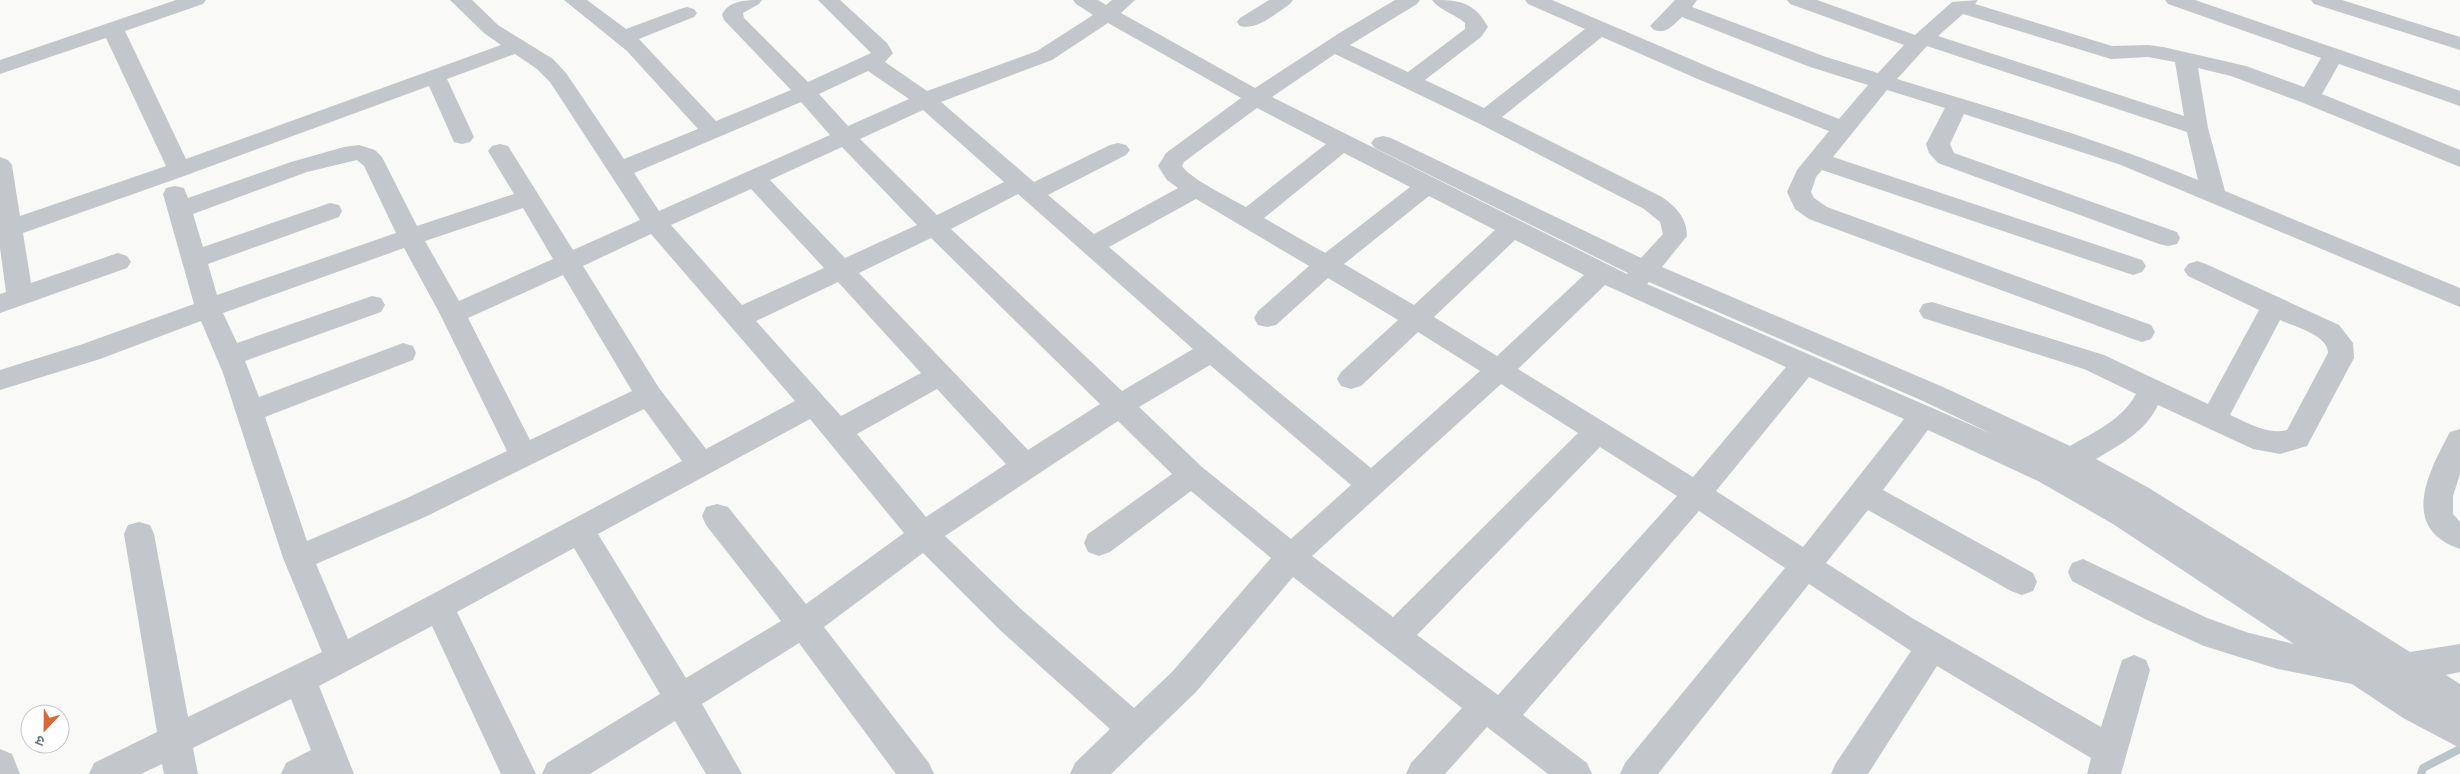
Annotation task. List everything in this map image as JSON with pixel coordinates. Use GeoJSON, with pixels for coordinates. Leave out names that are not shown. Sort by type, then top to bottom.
{"type":"FeatureCollection","features":[{"type":"Feature","properties":{"kind":"street"},"geometry":{"type":"LineString","coordinates":[[0,67],[196,0]]}},
{"type":"Feature","properties":{"kind":"street"},"geometry":{"type":"LineString","coordinates":[[460,0],[491,29],[545,64],[558,78],[655,223],[838,431],[924,535],[1011,620],[1134,729]]}},
{"type":"Feature","properties":{"kind":"street"},"geometry":{"type":"LineString","coordinates":[[574,0],[625,37],[713,131]]}},
{"type":"Feature","properties":{"kind":"street"},"geometry":{"type":"LineString","coordinates":[[752,0],[734,10],[732,15],[734,20],[934,227],[1192,475],[1291,556],[1575,774]]}},
{"type":"Feature","properties":{"kind":"street"},"geometry":{"type":"LineString","coordinates":[[620,170],[805,92],[879,57],[882,53],[880,48],[828,0]]}},
{"type":"Feature","properties":{"kind":"street"},"geometry":{"type":"LineString","coordinates":[[1083,0],[1118,4],[1263,92],[1342,144],[1603,272],[1637,279],[1941,398],[2060,466],[2124,515],[2365,673],[2460,658]]}},
{"type":"Feature","properties":{"kind":"street"},"geometry":{"type":"LineString","coordinates":[[1247,22],[1283,0]]}},
{"type":"Feature","properties":{"kind":"street"},"geometry":{"type":"LineString","coordinates":[[1410,0],[1366,24],[1263,92],[1174,158],[1170,166],[1175,175],[1417,319],[1697,494],[1932,646],[2107,763],[2134,670]]}},
{"type":"Feature","properties":{"kind":"street"},"geometry":{"type":"LineString","coordinates":[[1535,0],[1708,75],[1844,129]]}},
{"type":"Feature","properties":{"kind":"street"},"geometry":{"type":"LineString","coordinates":[[1799,0],[2197,128]]}},
{"type":"Feature","properties":{"kind":"street"},"geometry":{"type":"LineString","coordinates":[[2175,0],[2460,99]]}},
{"type":"Feature","properties":{"kind":"street"},"geometry":{"type":"LineString","coordinates":[[2321,0],[2460,44]]}},
{"type":"Feature","properties":{"kind":"street"},"geometry":{"type":"LineString","coordinates":[[1409,82],[1474,33],[1477,27],[1475,21],[1453,2]]}},
{"type":"Feature","properties":{"kind":"street"},"geometry":{"type":"LineString","coordinates":[[2142,332],[1818,212],[1804,203],[1799,192],[1805,175],[1920,40],[1963,3],[2111,53],[2148,51],[2238,71],[2309,97],[2460,159]]}},
{"type":"Feature","properties":{"kind":"street"},"geometry":{"type":"LineString","coordinates":[[454,314],[756,179],[953,88],[1031,61],[1056,50],[1118,4]]}},
{"type":"Feature","properties":{"kind":"street"},"geometry":{"type":"LineString","coordinates":[[1661,26],[1683,4],[1784,50],[2120,157],[2214,195],[2349,254],[2460,298]]}},
{"type":"Feature","properties":{"kind":"street"},"geometry":{"type":"LineString","coordinates":[[625,37],[687,13]]}},
{"type":"Feature","properties":{"kind":"street"},"geometry":{"type":"LineString","coordinates":[[113,29],[174,172],[179,210],[208,308],[229,356],[298,558],[341,659]]}},
{"type":"Feature","properties":{"kind":"street"},"geometry":{"type":"LineString","coordinates":[[1486,118],[1599,29]]}},
{"type":"Feature","properties":{"kind":"street"},"geometry":{"type":"LineString","coordinates":[[10,228],[174,172],[518,46]]}},
{"type":"Feature","properties":{"kind":"street"},"geometry":{"type":"LineString","coordinates":[[1335,46],[1486,118],[1653,203],[1668,214],[1675,226],[1675,236],[1637,279]]}},
{"type":"Feature","properties":{"kind":"street"},"geometry":{"type":"LineString","coordinates":[[2309,97],[2334,55]]}},
{"type":"Feature","properties":{"kind":"street"},"geometry":{"type":"LineString","coordinates":[[2185,58],[2197,128],[2214,195]]}},
{"type":"Feature","properties":{"kind":"street"},"geometry":{"type":"LineString","coordinates":[[871,60],[926,101],[1212,351],[1371,485]]}},
{"type":"Feature","properties":{"kind":"street"},"geometry":{"type":"LineString","coordinates":[[435,76],[462,137]]}},
{"type":"Feature","properties":{"kind":"street"},"geometry":{"type":"LineString","coordinates":[[1263,92],[1804,364],[1922,414],[2139,496],[2404,668],[2424,696],[2460,732]]}},
{"type":"Feature","properties":{"kind":"street"},"geometry":{"type":"LineString","coordinates":[[1958,104],[1938,144],[1941,153],[1946,158],[2168,238]]}},
{"type":"Feature","properties":{"kind":"street"},"geometry":{"type":"LineString","coordinates":[[1247,218],[1342,144]]}},
{"type":"Feature","properties":{"kind":"street"},"geometry":{"type":"LineString","coordinates":[[739,318],[934,227],[1118,150]]}},
{"type":"Feature","properties":{"kind":"street"},"geometry":{"type":"LineString","coordinates":[[500,151],[649,395],[701,464]]}},
{"type":"Feature","properties":{"kind":"street"},"geometry":{"type":"LineString","coordinates":[[179,210],[299,167],[344,154],[359,152],[367,155],[374,162],[410,237],[454,314],[523,454]]}},
{"type":"Feature","properties":{"kind":"street"},"geometry":{"type":"LineString","coordinates":[[1818,160],[2133,266]]}},
{"type":"Feature","properties":{"kind":"street"},"geometry":{"type":"LineString","coordinates":[[0,165],[10,228],[10,300],[118,262]]}},
{"type":"Feature","properties":{"kind":"street"},"geometry":{"type":"LineString","coordinates":[[756,179],[1024,466]]}},
{"type":"Feature","properties":{"kind":"street"},"geometry":{"type":"LineString","coordinates":[[1267,318],[1326,265],[1426,186]]}},
{"type":"Feature","properties":{"kind":"street"},"geometry":{"type":"LineString","coordinates":[[1093,245],[1196,189]]}},
{"type":"Feature","properties":{"kind":"street"},"geometry":{"type":"LineString","coordinates":[[0,380],[90,352],[208,308],[528,198]]}},
{"type":"Feature","properties":{"kind":"street"},"geometry":{"type":"LineString","coordinates":[[194,260],[330,211]]}},
{"type":"Feature","properties":{"kind":"street"},"geometry":{"type":"LineString","coordinates":[[1352,379],[1512,228]]}},
{"type":"Feature","properties":{"kind":"street"},"geometry":{"type":"LineString","coordinates":[[1932,311],[2094,362],[2252,438],[2272,443],[2286,443],[2297,438],[2341,358],[2342,348],[2339,340],[2330,332],[2197,270]]}},
{"type":"Feature","properties":{"kind":"street"},"geometry":{"type":"LineString","coordinates":[[1098,771],[1134,729],[1184,682],[1291,556],[1500,370],[1603,272]]}},
{"type":"Feature","properties":{"kind":"street"},"geometry":{"type":"LineString","coordinates":[[229,356],[372,305]]}},
{"type":"Feature","properties":{"kind":"street"},"geometry":{"type":"LineString","coordinates":[[2214,419],[2274,306]]}},
{"type":"Feature","properties":{"kind":"street"},"geometry":{"type":"LineString","coordinates":[[559,774],[803,624],[924,535],[1024,466],[1120,405],[1212,351]]}},
{"type":"Feature","properties":{"kind":"street"},"geometry":{"type":"LineString","coordinates":[[249,412],[404,353]]}},
{"type":"Feature","properties":{"kind":"street"},"geometry":{"type":"LineString","coordinates":[[1423,774],[1572,639],[1697,494],[1804,364]]}},
{"type":"Feature","properties":{"kind":"street"},"geometry":{"type":"LineString","coordinates":[[838,431],[940,376]]}},
{"type":"Feature","properties":{"kind":"street"},"geometry":{"type":"LineString","coordinates":[[2060,466],[2128,425],[2140,412],[2152,389]]}},
{"type":"Feature","properties":{"kind":"street"},"geometry":{"type":"LineString","coordinates":[[298,558],[415,508],[523,454],[649,395]]}},
{"type":"Feature","properties":{"kind":"street"},"geometry":{"type":"LineString","coordinates":[[106,774],[341,659],[813,404]]}},
{"type":"Feature","properties":{"kind":"street"},"geometry":{"type":"LineString","coordinates":[[1637,774],[1864,494],[1922,414]]}},
{"type":"Feature","properties":{"kind":"street"},"geometry":{"type":"LineString","coordinates":[[1395,636],[1598,432]]}},
{"type":"Feature","properties":{"kind":"street"},"geometry":{"type":"LineString","coordinates":[[2458,449],[2437,499],[2437,512],[2442,523],[2460,538]]}},
{"type":"Feature","properties":{"kind":"street"},"geometry":{"type":"LineString","coordinates":[[1099,543],[1192,475]]}},
{"type":"Feature","properties":{"kind":"street"},"geometry":{"type":"LineString","coordinates":[[1864,494],[2022,582]]}},
{"type":"Feature","properties":{"kind":"street"},"geometry":{"type":"LineString","coordinates":[[718,516],[917,774]]}},
{"type":"Feature","properties":{"kind":"street"},"geometry":{"type":"LineString","coordinates":[[580,529],[725,774]]}},
{"type":"Feature","properties":{"kind":"street"},"geometry":{"type":"LineString","coordinates":[[139,534],[174,741],[182,774]]}},
{"type":"Feature","properties":{"kind":"street"},"geometry":{"type":"LineString","coordinates":[[2083,572],[2181,621],[2233,643],[2272,654],[2365,673],[2424,696],[2460,702]]}},
{"type":"Feature","properties":{"kind":"street"},"geometry":{"type":"LineString","coordinates":[[438,606],[519,774]]}},
{"type":"Feature","properties":{"kind":"street"},"geometry":{"type":"LineString","coordinates":[[1848,774],[1932,646]]}},
{"type":"Feature","properties":{"kind":"street"},"geometry":{"type":"LineString","coordinates":[[298,774],[334,765],[300,679]]}},
{"type":"Feature","properties":{"kind":"street"},"geometry":{"type":"LineString","coordinates":[[0,765],[3,774]]}},
{"type":"Feature","properties":{"kind":"waterway"},"geometry":{"type":"LineString","coordinates":[[2421,774],[2423,768],[2460,749]]}}]}
